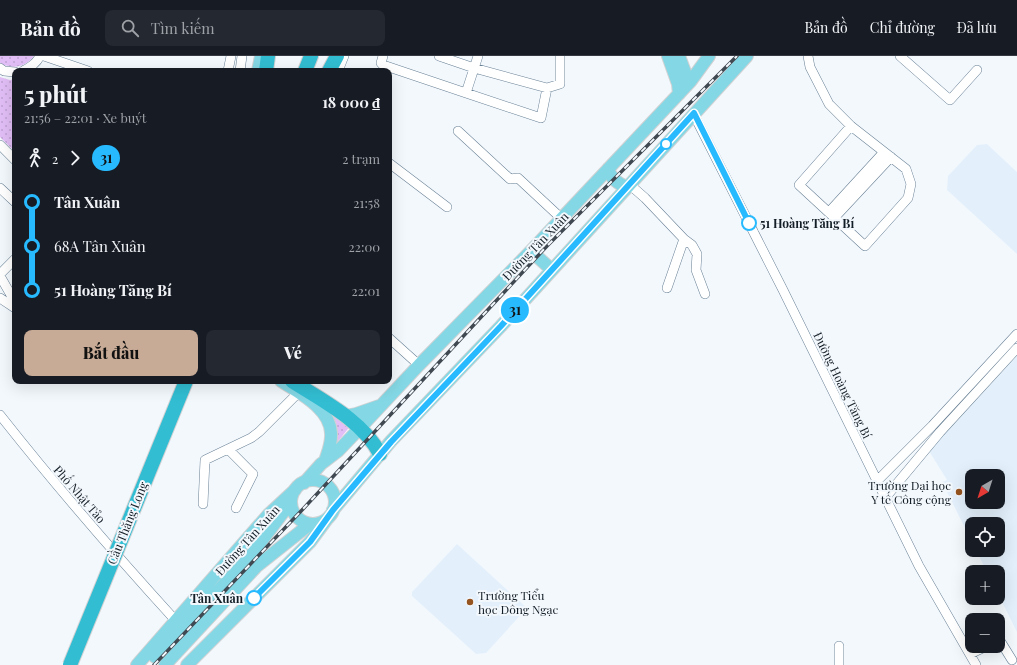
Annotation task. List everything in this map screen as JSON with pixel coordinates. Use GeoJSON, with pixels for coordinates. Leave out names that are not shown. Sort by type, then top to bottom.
{"type":"FeatureCollection","features":[{"type":"Feature","properties":{"kind":"highway"},"geometry":{"type":"LineString","coordinates":[[266,68],[268,56]]}},
{"type":"Feature","properties":{"kind":"highway"},"geometry":{"type":"LineString","coordinates":[[300,68],[305,56]]}},
{"type":"Feature","properties":{"kind":"highway"},"geometry":{"type":"LineString","coordinates":[[306,68],[311,56]]}},
{"type":"Feature","properties":{"kind":"highway"},"geometry":{"type":"LineString","coordinates":[[325,68],[330,56]]}},
{"type":"Feature","properties":{"kind":"highway"},"geometry":{"type":"LineString","coordinates":[[331,68],[337,56]]}},
{"type":"Feature","properties":{"kind":"highway","name":"Cầu Thăng Long"},"geometry":{"type":"LineString","coordinates":[[70,665],[185,384]]}},
{"type":"Feature","properties":{"kind":"highway"},"geometry":{"type":"LineString","coordinates":[[295,387],[346,416],[372,440],[380,454]]}},
{"type":"Feature","properties":{"kind":"main road"},"geometry":{"type":"LineString","coordinates":[[259,68],[261,56]]}},
{"type":"Feature","properties":{"kind":"main road"},"geometry":{"type":"LineString","coordinates":[[668,56],[679,94]]}},
{"type":"Feature","properties":{"kind":"main road"},"geometry":{"type":"LineString","coordinates":[[679,56],[689,83]]}},
{"type":"Feature","properties":{"kind":"main road","name":"Đường Tân Xuân"},"geometry":{"type":"LineString","coordinates":[[137,665],[263,520],[297,491],[325,461],[338,451],[419,365],[531,251],[679,94],[709,56]]}},
{"type":"Feature","properties":{"kind":"main road"},"geometry":{"type":"LineString","coordinates":[[193,663],[310,542],[380,454],[552,270],[747,56]]}},
{"type":"Feature","properties":{"kind":"main road"},"geometry":{"type":"LineString","coordinates":[[608,169],[616,181],[628,186]]}},
{"type":"Feature","properties":{"kind":"main road"},"geometry":{"type":"LineString","coordinates":[[531,251],[552,270]]}},
{"type":"Feature","properties":{"kind":"main road"},"geometry":{"type":"LineString","coordinates":[[295,387],[325,415],[330,425],[331,438],[325,461]]}},
{"type":"Feature","properties":{"kind":"main road"},"geometry":{"type":"LineString","coordinates":[[346,416],[382,405]]}},
{"type":"Feature","properties":{"kind":"main road"},"geometry":{"type":"LineString","coordinates":[[147,665],[248,559],[297,491],[315,481],[320,482],[330,489],[334,499],[330,515],[319,523],[310,524],[305,522],[294,512],[297,491]]}},
{"type":"Feature","properties":{"kind":"main road"},"geometry":{"type":"LineString","coordinates":[[165,665],[257,566],[310,524]]}},
{"type":"Feature","properties":{"kind":"street"},"geometry":{"type":"LineString","coordinates":[[29,68],[40,56]]}},
{"type":"Feature","properties":{"kind":"street"},"geometry":{"type":"LineString","coordinates":[[44,56],[79,68]]}},
{"type":"Feature","properties":{"kind":"street"},"geometry":{"type":"LineString","coordinates":[[229,68],[231,56]]}},
{"type":"Feature","properties":{"kind":"street"},"geometry":{"type":"LineString","coordinates":[[240,68],[242,56]]}},
{"type":"Feature","properties":{"kind":"street"},"geometry":{"type":"LineString","coordinates":[[339,68],[344,56]]}},
{"type":"Feature","properties":{"kind":"street"},"geometry":{"type":"LineString","coordinates":[[383,56],[380,63],[392,68]]}},
{"type":"Feature","properties":{"kind":"street"},"geometry":{"type":"LineString","coordinates":[[439,56],[474,68],[547,88],[560,84],[560,56]]}},
{"type":"Feature","properties":{"kind":"street"},"geometry":{"type":"LineString","coordinates":[[466,93],[478,56]]}},
{"type":"Feature","properties":{"kind":"street"},"geometry":{"type":"LineString","coordinates":[[808,56],[810,67],[829,104],[851,126],[906,169],[911,184],[908,198],[865,246],[800,185],[851,126]]}},
{"type":"Feature","properties":{"kind":"street"},"geometry":{"type":"LineString","coordinates":[[900,56],[950,100],[978,70]]}},
{"type":"Feature","properties":{"kind":"street"},"geometry":{"type":"LineString","coordinates":[[0,68],[4,71],[12,72]]}},
{"type":"Feature","properties":{"kind":"street"},"geometry":{"type":"LineString","coordinates":[[392,68],[541,118],[547,88]]}},
{"type":"Feature","properties":{"kind":"street","name":"Đường Hoàng Tăng Bí"},"geometry":{"type":"LineString","coordinates":[[694,113],[918,566],[976,665]]}},
{"type":"Feature","properties":{"kind":"street"},"geometry":{"type":"LineString","coordinates":[[458,131],[510,179],[518,178],[562,218]]}},
{"type":"Feature","properties":{"kind":"street"},"geometry":{"type":"LineString","coordinates":[[0,145],[12,157]]}},
{"type":"Feature","properties":{"kind":"street"},"geometry":{"type":"LineString","coordinates":[[832,215],[888,155]]}},
{"type":"Feature","properties":{"kind":"street"},"geometry":{"type":"LineString","coordinates":[[392,165],[447,208]]}},
{"type":"Feature","properties":{"kind":"street"},"geometry":{"type":"LineString","coordinates":[[628,186],[649,202],[684,239],[692,245],[697,254],[696,270],[705,294]]}},
{"type":"Feature","properties":{"kind":"street"},"geometry":{"type":"LineString","coordinates":[[0,188],[12,199]]}},
{"type":"Feature","properties":{"kind":"street"},"geometry":{"type":"LineString","coordinates":[[667,288],[684,239]]}},
{"type":"Feature","properties":{"kind":"street"},"geometry":{"type":"LineString","coordinates":[[12,262],[0,275],[12,297]]}},
{"type":"Feature","properties":{"kind":"street"},"geometry":{"type":"LineString","coordinates":[[0,298],[12,306]]}},
{"type":"Feature","properties":{"kind":"street"},"geometry":{"type":"LineString","coordinates":[[877,481],[932,426],[1017,334]]}},
{"type":"Feature","properties":{"kind":"street"},"geometry":{"type":"LineString","coordinates":[[392,341],[419,365]]}},
{"type":"Feature","properties":{"kind":"street"},"geometry":{"type":"LineString","coordinates":[[885,498],[940,432],[1017,348]]}},
{"type":"Feature","properties":{"kind":"street"},"geometry":{"type":"LineString","coordinates":[[203,504],[205,460],[228,449],[262,429],[295,387]]}},
{"type":"Feature","properties":{"kind":"street","name":"Phố Nhật Tảo"},"geometry":{"type":"LineString","coordinates":[[0,415],[46,474],[176,621]]}},
{"type":"Feature","properties":{"kind":"street"},"geometry":{"type":"LineString","coordinates":[[228,449],[253,474],[236,508]]}},
{"type":"Feature","properties":{"kind":"street"},"geometry":{"type":"LineString","coordinates":[[63,665],[110,548]]}},
{"type":"Feature","properties":{"kind":"street"},"geometry":{"type":"LineString","coordinates":[[839,646],[839,665]]}},
{"type":"Feature","properties":{"kind":"street"},"geometry":{"type":"LineString","coordinates":[[1005,649],[1012,660]]}},
{"type":"Feature","properties":{"kind":"shaded area"},"geometry":{"type":"Polygon","coordinates":[[[0,56],[34,56],[27,63],[14,67],[0,63],[0,56]]]}},
{"type":"Feature","properties":{"kind":"shaded area"},"geometry":{"type":"Polygon","coordinates":[[[0,77],[12,80],[12,149],[0,137],[0,77]]]}},
{"type":"Feature","properties":{"kind":"shaded area"},"geometry":{"type":"Polygon","coordinates":[[[987,144],[1017,172],[1017,254],[947,190],[948,176],[977,145],[987,144]]]}},
{"type":"Feature","properties":{"kind":"shaded area","name":"Trường Đại học Y tế Công cộng"},"geometry":{"type":"Polygon","coordinates":[[[1017,356],[1017,632],[1004,605],[1005,605],[1005,565],[984,565],[980,557],[1005,557],[1005,517],[965,517],[965,528],[942,482],[947,480],[929,451],[1017,356]]]}},
{"type":"Feature","properties":{"kind":"shaded area"},"geometry":{"type":"Polygon","coordinates":[[[329,409],[351,425],[332,449],[329,409]]]}},
{"type":"Feature","properties":{"kind":"shaded area","name":"Trường Tiểu học Đông Ngạc"},"geometry":{"type":"Polygon","coordinates":[[[457,544],[527,608],[486,653],[476,654],[412,596],[412,592],[457,544]]]}},
{"type":"Feature","properties":{"kind":"railway"},"geometry":{"type":"LineString","coordinates":[[154,665],[303,509],[547,246],[737,56]]}},
{"type":"Feature","properties":{"kind":"bus line","name":"31"},"geometry":{"type":"LineString","coordinates":[[254,598],[316,536],[333,510],[380,454],[501,326],[694,113],[749,223]]}},
{"type":"Feature","properties":{"kind":"place","name":"51 Hoàng Tăng Bí"},"geometry":{"type":"Point","coordinates":[749,223]}},
{"type":"Feature","properties":{"kind":"place","name":"Trường Đại học Y tế Công cộng"},"geometry":{"type":"Point","coordinates":[959,492]}},
{"type":"Feature","properties":{"kind":"place","name":"Tân Xuân"},"geometry":{"type":"Point","coordinates":[254,598]}},
{"type":"Feature","properties":{"kind":"place","name":"Trường Tiểu học Đông Ngạc"},"geometry":{"type":"Point","coordinates":[470,602]}}]}
